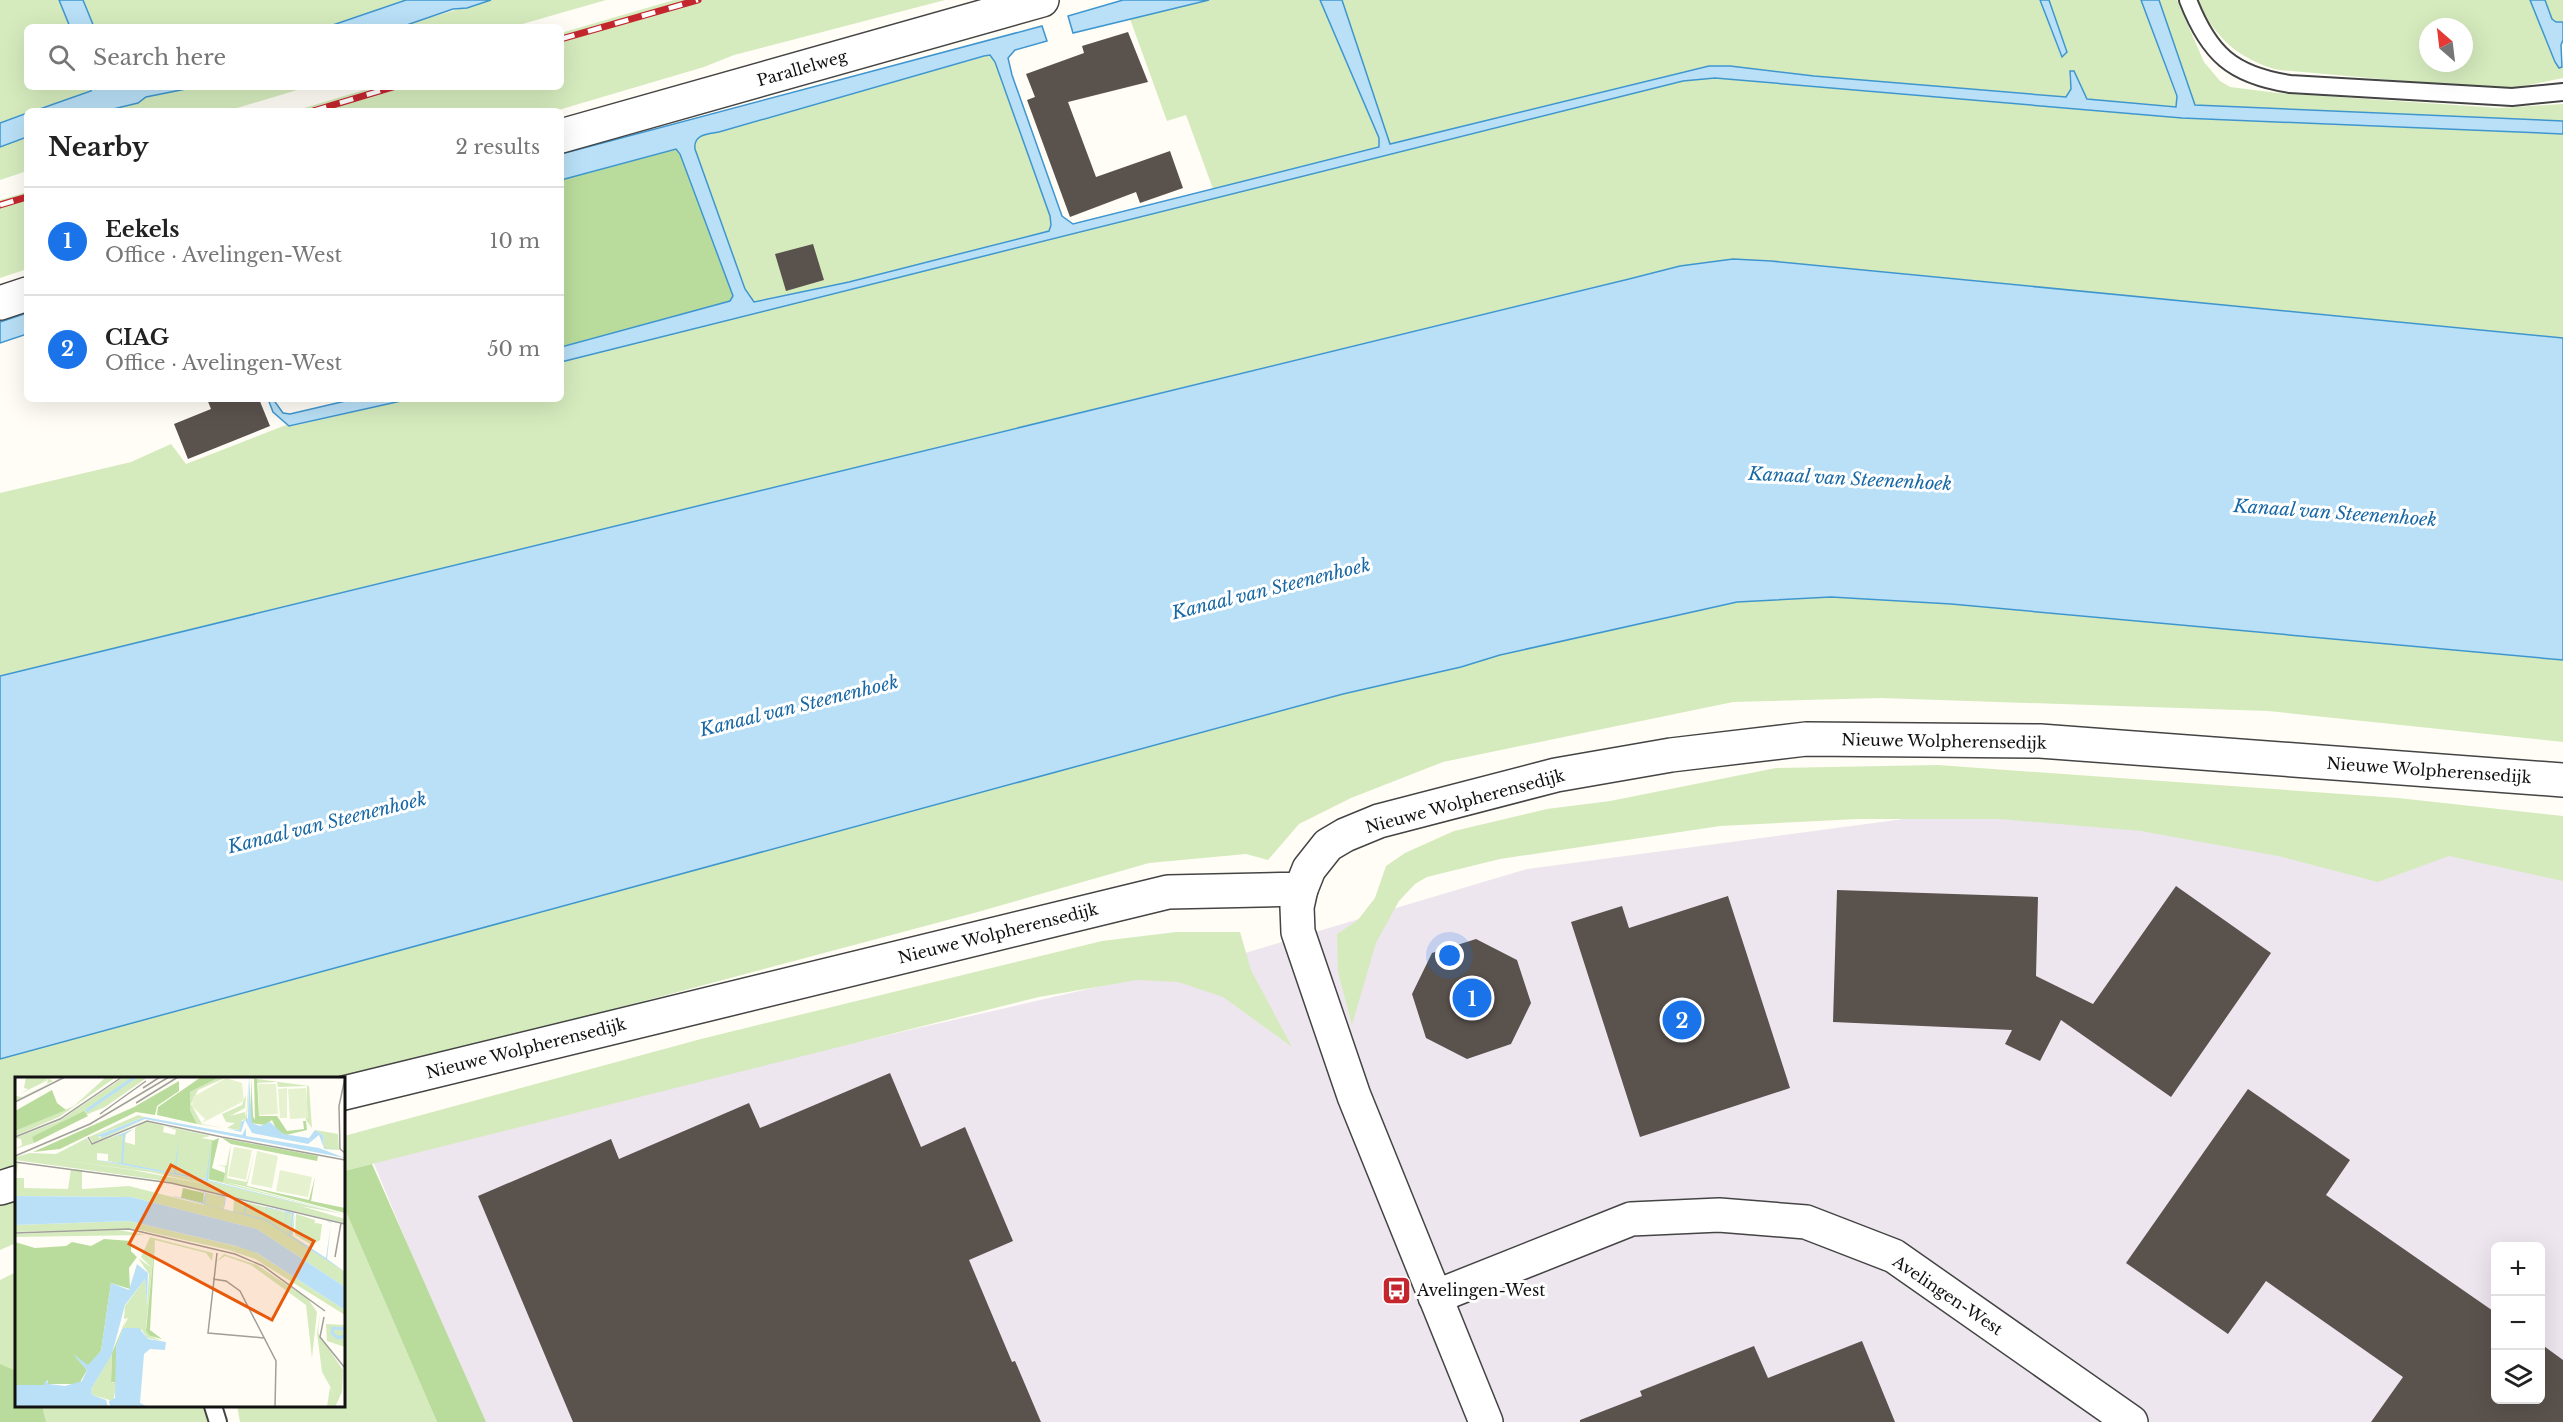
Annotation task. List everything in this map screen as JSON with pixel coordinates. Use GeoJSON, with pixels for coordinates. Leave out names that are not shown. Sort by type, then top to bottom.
{"type":"FeatureCollection","features":[{"type":"Feature","properties":{"kind":"street","name":"Parallelweg"},"geometry":{"type":"LineString","coordinates":[[564,135],[1042,0]]}},
{"type":"Feature","properties":{"kind":"street"},"geometry":{"type":"LineString","coordinates":[[0,303],[24,295]]}},
{"type":"Feature","properties":{"kind":"street","name":"Nieuwe Wolpherensedijk"},"geometry":{"type":"LineString","coordinates":[[345,1093],[1168,892],[1301,889],[1309,869],[1328,845],[1345,835],[1379,822],[1556,775],[1671,755],[1806,739],[2040,741],[2563,780]]}},
{"type":"Feature","properties":{"kind":"street"},"geometry":{"type":"LineString","coordinates":[[1301,889],[1297,907],[1298,932],[1353,1096],[1486,1422]]}},
{"type":"Feature","properties":{"kind":"street"},"geometry":{"type":"LineString","coordinates":[[0,1188],[15,1183]]}},
{"type":"Feature","properties":{"kind":"street","name":"Avelingen-West"},"geometry":{"type":"LineString","coordinates":[[1435,1297],[1631,1219],[1719,1215],[1806,1222],[1894,1256],[2131,1422]]}},
{"type":"Feature","properties":{"kind":"lane"},"geometry":{"type":"LineString","coordinates":[[2188,0],[2199,28],[2211,47],[2234,65],[2262,80],[2289,84],[2512,98],[2563,92]]}},
{"type":"Feature","properties":{"kind":"lane"},"geometry":{"type":"LineString","coordinates":[[213,1407],[218,1422]]}},
{"type":"Feature","properties":{"kind":"shaded area"},"geometry":{"type":"Polygon","coordinates":[[[2024,803],[2563,837],[2563,1422],[481,1422],[370,1154],[1245,953],[1527,869],[2024,803]]]}},
{"type":"Feature","properties":{"kind":"green space"},"geometry":{"type":"Polygon","coordinates":[[[0,0],[406,0],[336,24],[24,24],[24,90],[106,90],[38,108],[24,108],[24,114],[0,123],[0,0]]]}},
{"type":"Feature","properties":{"kind":"green space"},"geometry":{"type":"Polygon","coordinates":[[[491,0],[606,0],[522,24],[411,24],[491,0]]]}},
{"type":"Feature","properties":{"kind":"green space"},"geometry":{"type":"Polygon","coordinates":[[[674,0],[945,0],[734,55],[704,67],[564,108],[304,108],[364,90],[564,90],[564,32],[674,0]]]}},
{"type":"Feature","properties":{"kind":"green space"},"geometry":{"type":"Polygon","coordinates":[[[1209,0],[1320,0],[1379,138],[1380,147],[1213,189],[1186,115],[1167,121],[1130,19],[1209,0]]]}},
{"type":"Feature","properties":{"kind":"green space"},"geometry":{"type":"Polygon","coordinates":[[[1330,0],[2040,0],[2060,54],[2064,56],[2067,51],[2066,47],[2049,0],[2141,0],[2178,101],[2175,107],[2091,100],[2084,96],[2074,71],[2070,71],[2071,88],[2067,97],[1814,76],[1730,66],[1709,67],[1385,145],[1330,0]]]}},
{"type":"Feature","properties":{"kind":"green space"},"geometry":{"type":"Polygon","coordinates":[[[2159,0],[2177,0],[2204,62],[2220,81],[2230,87],[2278,93],[2499,108],[2563,104],[2563,121],[2195,105],[2159,0]]]}},
{"type":"Feature","properties":{"kind":"green space"},"geometry":{"type":"Polygon","coordinates":[[[2198,0],[2530,0],[2555,62],[2563,67],[2563,78],[2504,90],[2279,70],[2265,66],[2240,53],[2211,25],[2198,0]]]}},
{"type":"Feature","properties":{"kind":"green space"},"geometry":{"type":"Polygon","coordinates":[[[2545,0],[2563,0],[2563,22],[2556,22],[2552,19],[2545,0]]]}},
{"type":"Feature","properties":{"kind":"green space"},"geometry":{"type":"Polygon","coordinates":[[[990,55],[995,62],[1050,216],[1049,231],[849,282],[754,302],[745,289],[695,149],[696,140],[706,134],[990,55]]]}},
{"type":"Feature","properties":{"kind":"green space"},"geometry":{"type":"Polygon","coordinates":[[[1715,78],[2182,118],[2563,134],[2563,338],[1771,261],[1680,266],[0,676],[0,493],[131,462],[171,444],[186,464],[286,425],[293,426],[397,402],[564,402],[564,361],[1683,81],[1715,78]]]}},
{"type":"Feature","properties":{"kind":"green space"},"geometry":{"type":"Polygon","coordinates":[[[181,90],[297,90],[237,108],[117,108],[138,103],[146,97],[181,90]]]}},
{"type":"Feature","properties":{"kind":"green space"},"geometry":{"type":"Polygon","coordinates":[[[24,138],[24,172],[0,180],[0,147],[24,138]]]}},
{"type":"Feature","properties":{"kind":"green space"},"geometry":{"type":"Polygon","coordinates":[[[676,149],[680,154],[733,296],[731,301],[564,346],[564,179],[676,149]]]}},
{"type":"Feature","properties":{"kind":"green space"},"geometry":{"type":"Polygon","coordinates":[[[24,193],[24,270],[0,278],[0,200],[24,193]]]}},
{"type":"Feature","properties":{"kind":"green space"},"geometry":{"type":"Polygon","coordinates":[[[1831,597],[1951,604],[2563,660],[2563,742],[2268,711],[1881,698],[1733,702],[1443,762],[1351,798],[1299,824],[1268,860],[1246,854],[1149,863],[974,913],[472,1047],[345,1078],[15,1077],[15,1166],[0,1170],[0,1059],[1343,694],[1461,667],[1500,655],[1737,602],[1831,597]]]}},
{"type":"Feature","properties":{"kind":"green space"},"geometry":{"type":"Polygon","coordinates":[[[1938,765],[2398,798],[2563,816],[2563,881],[2449,856],[2378,882],[2278,856],[2141,831],[1999,819],[1857,819],[1720,826],[1500,859],[1427,877],[1415,884],[1399,901],[1376,943],[1352,1025],[1338,972],[1337,934],[1357,921],[1375,898],[1386,866],[1405,853],[1454,831],[1547,809],[1610,801],[1776,768],[1938,765]]]}},
{"type":"Feature","properties":{"kind":"green space"},"geometry":{"type":"Polygon","coordinates":[[[1176,932],[1240,932],[1251,970],[1292,1047],[1223,997],[1178,982],[1137,980],[1039,997],[345,1171],[345,1136],[701,1039],[1102,941],[1176,932]]]}},
{"type":"Feature","properties":{"kind":"green space"},"geometry":{"type":"Polygon","coordinates":[[[372,1164],[486,1422],[437,1422],[345,1209],[345,1171],[372,1164]]]}},
{"type":"Feature","properties":{"kind":"green space"},"geometry":{"type":"Polygon","coordinates":[[[15,1199],[15,1243],[0,1250],[0,1203],[15,1199]]]}},
{"type":"Feature","properties":{"kind":"green space"},"geometry":{"type":"Polygon","coordinates":[[[345,1209],[437,1422],[240,1422],[237,1407],[345,1407],[345,1209]]]}},
{"type":"Feature","properties":{"kind":"green space"},"geometry":{"type":"Polygon","coordinates":[[[15,1272],[15,1407],[214,1407],[217,1422],[0,1422],[0,1280],[15,1272]]]}},
{"type":"Feature","properties":{"kind":"green space"},"geometry":{"type":"Polygon","coordinates":[[[0,1364],[15,1371],[15,1407],[42,1407],[46,1422],[0,1422],[0,1364]]]}},
{"type":"Feature","properties":{"kind":"water"},"geometry":{"type":"Polygon","coordinates":[[[59,0],[83,0],[93,24],[69,24],[59,0]]]}},
{"type":"Feature","properties":{"kind":"water"},"geometry":{"type":"Polygon","coordinates":[[[406,0],[491,0],[467,8],[453,9],[410,24],[336,24],[406,0]]]}},
{"type":"Feature","properties":{"kind":"water"},"geometry":{"type":"Polygon","coordinates":[[[1123,0],[1209,0],[1073,33],[1068,16],[1123,0]]]}},
{"type":"Feature","properties":{"kind":"water"},"geometry":{"type":"Polygon","coordinates":[[[1320,0],[1342,0],[1390,144],[1709,66],[1730,66],[1814,76],[2066,97],[2071,89],[2070,71],[2074,71],[2087,99],[2176,107],[2177,96],[2141,0],[2159,0],[2195,105],[2563,121],[2563,134],[2182,118],[1715,78],[1683,81],[564,361],[564,346],[730,301],[733,296],[680,154],[676,149],[564,179],[564,153],[1042,26],[1047,41],[1015,50],[1008,58],[1062,216],[1073,224],[1379,147],[1379,138],[1320,0]],[[990,55],[984,56],[706,134],[696,140],[695,149],[745,289],[754,302],[849,282],[1049,231],[1050,216],[995,62],[990,55]]]}},
{"type":"Feature","properties":{"kind":"water"},"geometry":{"type":"Polygon","coordinates":[[[2040,0],[2049,0],[2067,52],[2062,57],[2040,0]]]}},
{"type":"Feature","properties":{"kind":"water"},"geometry":{"type":"Polygon","coordinates":[[[2530,0],[2545,0],[2552,19],[2556,22],[2563,22],[2562,67],[2559,68],[2555,62],[2530,0]]]}},
{"type":"Feature","properties":{"kind":"water"},"geometry":{"type":"Polygon","coordinates":[[[181,90],[146,97],[138,103],[117,108],[43,108],[91,91],[181,90]]]}},
{"type":"Feature","properties":{"kind":"water"},"geometry":{"type":"Polygon","coordinates":[[[24,114],[24,138],[0,147],[0,123],[24,114]]]}},
{"type":"Feature","properties":{"kind":"water","name":"Kanaal van Steenenhoek"},"geometry":{"type":"Polygon","coordinates":[[[1733,259],[2563,338],[2563,660],[1951,604],[1831,597],[1737,602],[1500,655],[1461,667],[1343,694],[0,1059],[0,676],[1680,266],[1733,259]]]}},
{"type":"Feature","properties":{"kind":"water"},"geometry":{"type":"Polygon","coordinates":[[[24,314],[24,335],[0,343],[0,322],[24,314]]]}},
{"type":"Feature","properties":{"kind":"water"},"geometry":{"type":"Polygon","coordinates":[[[269,402],[275,402],[283,413],[290,414],[341,402],[397,402],[289,426],[273,412],[269,402]]]}},
{"type":"Feature","properties":{"kind":"building"},"geometry":{"type":"Polygon","coordinates":[[[1128,32],[1148,82],[1068,102],[1096,177],[1170,151],[1183,188],[1140,203],[1136,192],[1070,217],[1027,100],[1035,97],[1026,74],[1084,53],[1082,46],[1128,32]]]}},
{"type":"Feature","properties":{"kind":"building"},"geometry":{"type":"Polygon","coordinates":[[[813,244],[824,280],[786,291],[775,254],[813,244]]]}},
{"type":"Feature","properties":{"kind":"building"},"geometry":{"type":"Polygon","coordinates":[[[208,402],[260,402],[270,426],[188,459],[174,424],[211,409],[208,402]]]}},
{"type":"Feature","properties":{"kind":"building"},"geometry":{"type":"Polygon","coordinates":[[[2176,886],[2271,953],[2171,1097],[2061,1020],[2040,1061],[2005,1044],[2012,1030],[1833,1022],[1837,890],[2038,897],[2036,976],[2093,1004],[2176,886]]]}},
{"type":"Feature","properties":{"kind":"building"},"geometry":{"type":"Polygon","coordinates":[[[1728,896],[1790,1088],[1640,1137],[1571,922],[1622,906],[1629,928],[1728,896]]]}},
{"type":"Feature","properties":{"kind":"building"},"geometry":{"type":"Polygon","coordinates":[[[1476,939],[1517,960],[1531,1003],[1511,1044],[1467,1059],[1426,1038],[1412,994],[1432,953],[1476,939]]]}},
{"type":"Feature","properties":{"kind":"building"},"geometry":{"type":"Polygon","coordinates":[[[890,1073],[921,1147],[965,1127],[1013,1241],[969,1260],[1012,1362],[1015,1361],[1041,1422],[573,1422],[478,1196],[611,1139],[619,1159],[749,1103],[760,1128],[890,1073]]]}},
{"type":"Feature","properties":{"kind":"building"},"geometry":{"type":"Polygon","coordinates":[[[2248,1089],[2350,1160],[2326,1195],[2491,1310],[2491,1404],[2545,1404],[2545,1347],[2563,1360],[2563,1422],[2371,1422],[2403,1377],[2266,1281],[2228,1334],[2126,1263],[2248,1089]]]}},
{"type":"Feature","properties":{"kind":"building"},"geometry":{"type":"Polygon","coordinates":[[[1862,1341],[1895,1422],[1580,1422],[1580,1420],[1642,1396],[1640,1391],[1754,1346],[1768,1378],[1862,1341]]]}},
{"type":"Feature","properties":{"kind":"railway"},"geometry":{"type":"LineString","coordinates":[[564,38],[698,0]]}},
{"type":"Feature","properties":{"kind":"railway"},"geometry":{"type":"LineString","coordinates":[[323,108],[383,90]]}},
{"type":"Feature","properties":{"kind":"railway"},"geometry":{"type":"LineString","coordinates":[[0,205],[24,198]]}},
{"type":"Feature","properties":{"kind":"place","name":"Eekels"},"geometry":{"type":"Point","coordinates":[1472,998]}},
{"type":"Feature","properties":{"kind":"place","name":"CIAG"},"geometry":{"type":"Point","coordinates":[1682,1020]}},
{"type":"Feature","properties":{"kind":"place","name":"Avelingen-West"},"geometry":{"type":"Point","coordinates":[1396,1290]}}]}
